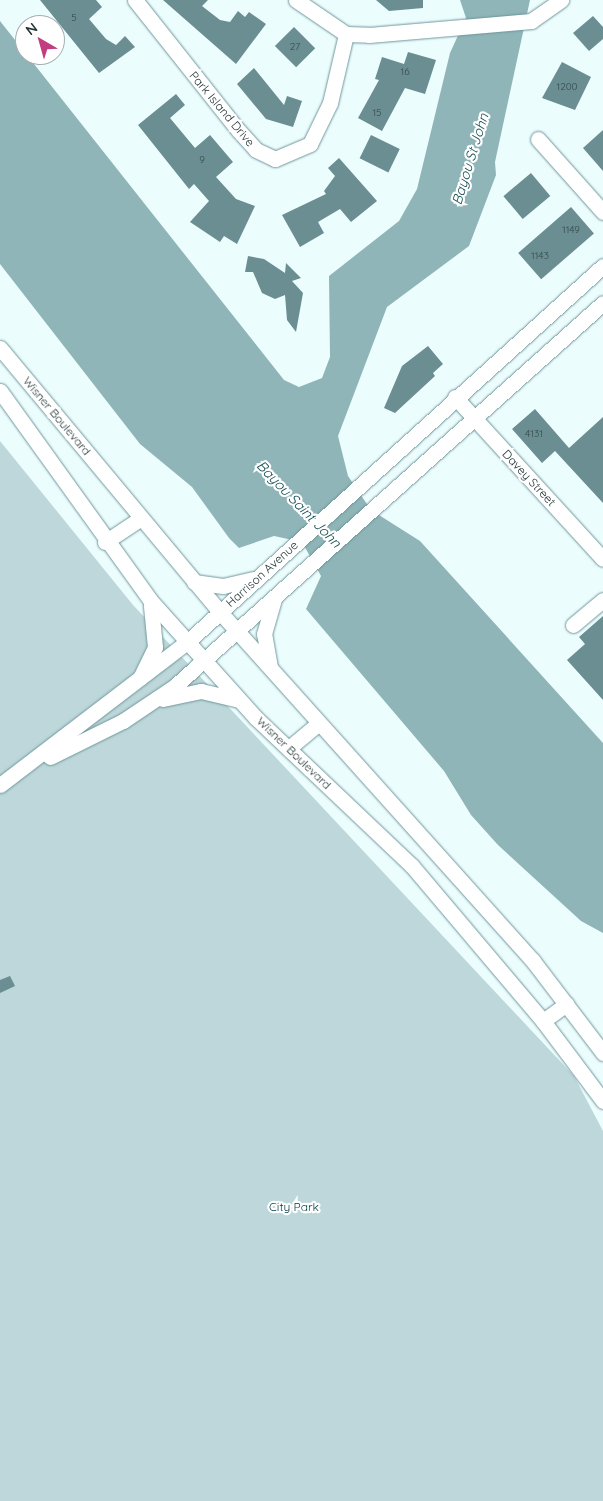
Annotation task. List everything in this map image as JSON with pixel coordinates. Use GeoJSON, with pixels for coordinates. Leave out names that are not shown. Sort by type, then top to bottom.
{"type":"FeatureCollection","features":[{"type":"Feature","properties":{"kind":"street","name":"Park Island Drive"},"geometry":{"type":"LineString","coordinates":[[136,0],[239,131],[256,150],[275,159],[310,144],[330,103],[346,34]]}},
{"type":"Feature","properties":{"kind":"street"},"geometry":{"type":"LineString","coordinates":[[296,0],[346,34],[449,32],[531,21],[561,0]]}},
{"type":"Feature","properties":{"kind":"street"},"geometry":{"type":"LineString","coordinates":[[538,139],[603,212]]}},
{"type":"Feature","properties":{"kind":"street","name":"Harrison Avenue"},"geometry":{"type":"LineString","coordinates":[[0,785],[135,686],[186,643],[364,482],[454,397],[603,266]]}},
{"type":"Feature","properties":{"kind":"street","name":"Harrison Avenue"},"geometry":{"type":"LineString","coordinates":[[22,770],[156,701],[204,662],[306,568],[603,303]]}},
{"type":"Feature","properties":{"kind":"street","name":"Wisner Boulevard"},"geometry":{"type":"LineString","coordinates":[[0,348],[237,632],[445,860],[566,1004],[603,1052]]}},
{"type":"Feature","properties":{"kind":"street","name":"Wisner Boulevard"},"geometry":{"type":"LineString","coordinates":[[0,391],[105,542],[186,643],[240,700],[412,866],[543,1021],[603,1101]]}},
{"type":"Feature","properties":{"kind":"street","name":"Davey Street"},"geometry":{"type":"LineString","coordinates":[[454,397],[603,559]]}},
{"type":"Feature","properties":{"kind":"street"},"geometry":{"type":"LineString","coordinates":[[105,542],[141,518]]}},
{"type":"Feature","properties":{"kind":"street"},"geometry":{"type":"LineString","coordinates":[[194,582],[223,586],[257,578]]}},
{"type":"Feature","properties":{"kind":"street"},"geometry":{"type":"LineString","coordinates":[[271,671],[264,634],[274,598]]}},
{"type":"Feature","properties":{"kind":"street"},"geometry":{"type":"LineString","coordinates":[[135,686],[155,646],[156,621],[150,600]]}},
{"type":"Feature","properties":{"kind":"street"},"geometry":{"type":"LineString","coordinates":[[574,625],[600,607]]}},
{"type":"Feature","properties":{"kind":"street"},"geometry":{"type":"LineString","coordinates":[[156,701],[197,691],[216,692],[240,700]]}},
{"type":"Feature","properties":{"kind":"street"},"geometry":{"type":"LineString","coordinates":[[289,748],[319,723]]}},
{"type":"Feature","properties":{"kind":"street"},"geometry":{"type":"LineString","coordinates":[[543,1021],[566,1004]]}},
{"type":"Feature","properties":{"kind":"green space","name":"City Park"},"geometry":{"type":"Polygon","coordinates":[[[0,441],[133,605],[574,1076],[603,1131],[603,1501],[0,1501],[0,441]]]}},
{"type":"Feature","properties":{"kind":"water"},"geometry":{"type":"Polygon","coordinates":[[[460,0],[530,0],[495,162],[496,175],[469,246],[387,307],[338,436],[348,476],[371,510],[420,541],[603,743],[603,933],[581,921],[498,845],[471,815],[444,771],[306,609],[321,576],[302,542],[274,536],[239,548],[229,538],[192,487],[140,444],[0,264],[0,21],[15,40],[15,65],[35,65],[284,380],[299,387],[322,378],[330,357],[329,276],[399,221],[417,189],[450,53],[466,18],[460,0]]]}},
{"type":"Feature","properties":{"kind":"building"},"geometry":{"type":"Polygon","coordinates":[[[40,0],[96,0],[102,7],[89,19],[106,39],[116,45],[125,36],[135,47],[99,73],[65,31],[65,15],[52,15],[40,0]]]}},
{"type":"Feature","properties":{"kind":"building"},"geometry":{"type":"Polygon","coordinates":[[[163,0],[208,0],[202,6],[220,20],[230,22],[238,11],[245,17],[249,12],[266,24],[236,64],[163,0]]]}},
{"type":"Feature","properties":{"kind":"building"},"geometry":{"type":"Polygon","coordinates":[[[376,0],[423,0],[423,8],[389,11],[376,0]]]}},
{"type":"Feature","properties":{"kind":"building"},"geometry":{"type":"Polygon","coordinates":[[[593,16],[603,27],[603,39],[589,51],[573,33],[593,16]]]}},
{"type":"Feature","properties":{"kind":"building"},"geometry":{"type":"Polygon","coordinates":[[[294,27],[315,48],[296,67],[275,46],[294,27]]]}},
{"type":"Feature","properties":{"kind":"building"},"geometry":{"type":"Polygon","coordinates":[[[408,52],[436,60],[425,94],[405,88],[382,131],[358,118],[379,80],[375,79],[382,57],[404,64],[408,52]]]}},
{"type":"Feature","properties":{"kind":"building"},"geometry":{"type":"Polygon","coordinates":[[[562,62],[591,77],[575,110],[542,98],[562,62]]]}},
{"type":"Feature","properties":{"kind":"building"},"geometry":{"type":"Polygon","coordinates":[[[254,68],[284,105],[287,96],[302,101],[293,127],[266,119],[237,84],[254,68]]]}},
{"type":"Feature","properties":{"kind":"building"},"geometry":{"type":"Polygon","coordinates":[[[176,94],[185,105],[170,118],[195,148],[210,135],[233,162],[216,177],[236,199],[255,206],[237,244],[224,236],[220,242],[190,222],[209,201],[194,184],[189,189],[138,125],[176,94]]]}},
{"type":"Feature","properties":{"kind":"building"},"geometry":{"type":"Polygon","coordinates":[[[603,130],[603,171],[583,148],[603,130]]]}},
{"type":"Feature","properties":{"kind":"building"},"geometry":{"type":"Polygon","coordinates":[[[371,135],[400,149],[388,172],[360,158],[371,135]]]}},
{"type":"Feature","properties":{"kind":"building"},"geometry":{"type":"Polygon","coordinates":[[[339,158],[377,201],[351,222],[340,209],[318,222],[324,233],[300,247],[282,215],[326,194],[324,191],[335,176],[328,168],[339,158]]]}},
{"type":"Feature","properties":{"kind":"building"},"geometry":{"type":"Polygon","coordinates":[[[531,173],[550,196],[523,219],[503,196],[531,173]]]}},
{"type":"Feature","properties":{"kind":"building"},"geometry":{"type":"Polygon","coordinates":[[[571,207],[594,233],[541,279],[518,253],[571,207]]]}},
{"type":"Feature","properties":{"kind":"building"},"geometry":{"type":"Polygon","coordinates":[[[248,256],[264,259],[285,273],[286,263],[301,278],[292,281],[303,293],[296,332],[287,320],[285,295],[275,299],[262,293],[253,272],[245,272],[248,256]]]}},
{"type":"Feature","properties":{"kind":"building"},"geometry":{"type":"Polygon","coordinates":[[[428,346],[443,364],[433,373],[435,376],[395,413],[384,408],[402,366],[428,346]]]}},
{"type":"Feature","properties":{"kind":"building"},"geometry":{"type":"Polygon","coordinates":[[[535,409],[569,448],[603,417],[603,503],[555,451],[542,463],[512,429],[535,409]]]}},
{"type":"Feature","properties":{"kind":"building"},"geometry":{"type":"Polygon","coordinates":[[[603,616],[603,700],[567,660],[585,644],[579,637],[603,616]]]}},
{"type":"Feature","properties":{"kind":"building"},"geometry":{"type":"Polygon","coordinates":[[[10,976],[15,986],[0,993],[0,980],[10,976]]]}},
{"type":"Feature","properties":{"kind":"water label","name":"Bayou St John"},"geometry":{"type":"Point","coordinates":[470,159]}},
{"type":"Feature","properties":{"kind":"water label","name":"Bayou Saint John"},"geometry":{"type":"Point","coordinates":[299,504]}}]}
